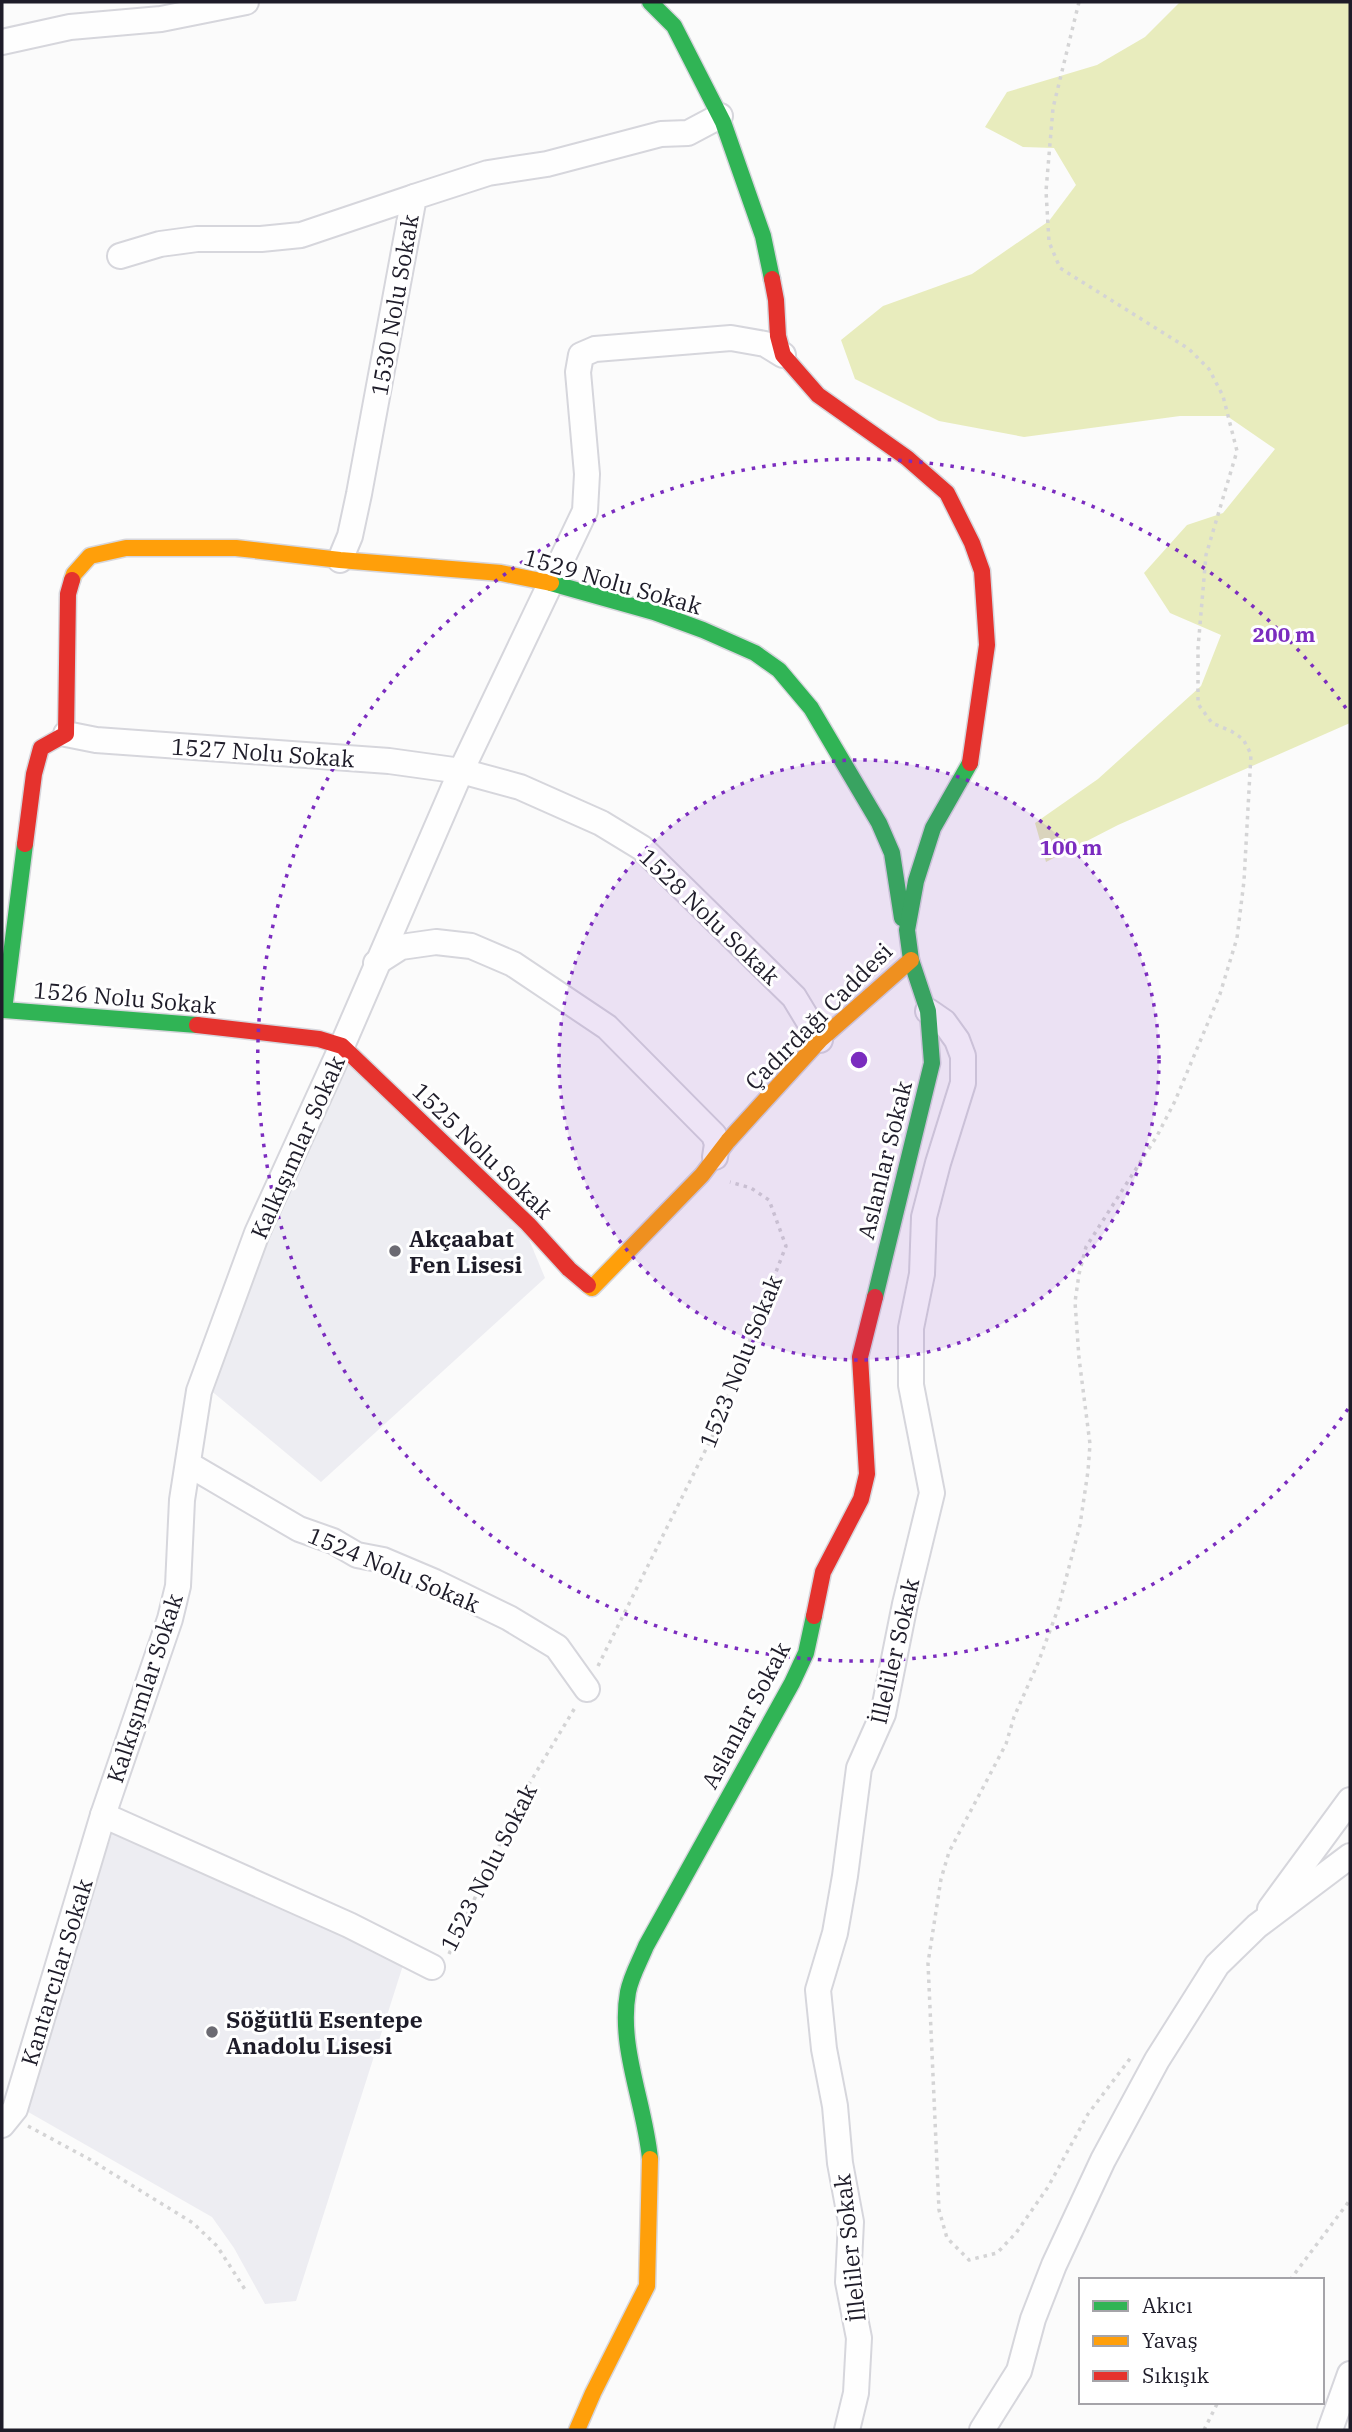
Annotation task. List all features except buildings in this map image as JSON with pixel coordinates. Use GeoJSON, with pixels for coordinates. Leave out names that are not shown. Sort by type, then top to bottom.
{"type":"FeatureCollection","features":[{"type":"Feature","properties":{"kind":"street"},"geometry":{"type":"LineString","coordinates":[[2,42],[70,27],[161,19],[246,2]]}},
{"type":"Feature","properties":{"kind":"street"},"geometry":{"type":"LineString","coordinates":[[650,2],[674,26],[720,116],[763,236],[776,300],[778,336],[783,355]]}},
{"type":"Feature","properties":{"kind":"street","name":"1530 Nolu Sokak"},"geometry":{"type":"LineString","coordinates":[[340,560],[350,536],[359,494],[414,197],[488,173],[547,164],[661,134],[688,133],[720,116]]}},
{"type":"Feature","properties":{"kind":"street"},"geometry":{"type":"LineString","coordinates":[[120,256],[160,244],[197,239],[261,239],[301,235],[414,197]]}},
{"type":"Feature","properties":{"kind":"street","name":"Kalkışımlar Sokak"},"geometry":{"type":"LineString","coordinates":[[103,1815],[170,1619],[178,1586],[183,1500],[199,1391],[253,1245],[376,963],[461,771],[585,511],[587,474],[578,372],[581,355],[595,349],[731,338],[765,344],[783,355]]}},
{"type":"Feature","properties":{"kind":"street","name":"Çadırdağı Caddesi"},"geometry":{"type":"LineString","coordinates":[[592,1288],[702,1175],[728,1141],[820,1040],[911,960],[907,930],[916,881],[933,828],[970,763],[987,645],[982,571],[972,543],[947,493],[907,457],[818,396],[783,355]]}},
{"type":"Feature","properties":{"kind":"street"},"geometry":{"type":"LineString","coordinates":[[66,734],[68,594],[74,574],[90,556],[126,548],[236,548],[340,560]]}},
{"type":"Feature","properties":{"kind":"street","name":"1529 Nolu Sokak"},"geometry":{"type":"LineString","coordinates":[[340,560],[502,573],[551,583],[654,612],[755,653],[779,670],[811,708],[879,823],[892,853],[900,916],[907,930]]}},
{"type":"Feature","properties":{"kind":"street","name":"1527 Nolu Sokak"},"geometry":{"type":"LineString","coordinates":[[66,734],[96,740],[390,761],[461,771]]}},
{"type":"Feature","properties":{"kind":"street","name":"1526 Nolu Sokak"},"geometry":{"type":"LineString","coordinates":[[66,734],[41,748],[34,774],[4,1010],[163,1021],[319,1039],[342,1046]]}},
{"type":"Feature","properties":{"kind":"street","name":"1528 Nolu Sokak"},"geometry":{"type":"LineString","coordinates":[[461,771],[532,792],[601,822],[642,848],[794,997],[820,1040]]}},
{"type":"Feature","properties":{"kind":"street"},"geometry":{"type":"LineString","coordinates":[[376,963],[401,947],[436,942],[471,946],[513,964],[607,1027],[714,1135],[717,1144],[715,1157]]}},
{"type":"Feature","properties":{"kind":"street","name":"Aslanlar Sokak"},"geometry":{"type":"LineString","coordinates":[[577,2430],[597,2382],[647,2286],[651,2166],[648,2138],[627,2049],[625,2019],[629,1989],[646,1947],[806,1653],[823,1573],[861,1499],[867,1474],[860,1357],[932,1063],[928,1011],[911,960]]}},
{"type":"Feature","properties":{"kind":"street","name":"İlleliler Sokak"},"geometry":{"type":"LineString","coordinates":[[847,2430],[856,2393],[859,2339],[848,2282],[851,2222],[840,2163],[835,2106],[824,2049],[818,1990],[835,1933],[859,1768],[883,1714],[905,1604],[932,1493],[911,1385],[911,1328],[922,1274],[924,1217],[962,1083],[962,1056],[957,1040],[944,1022],[928,1011]]}},
{"type":"Feature","properties":{"kind":"street","name":"1525 Nolu Sokak"},"geometry":{"type":"LineString","coordinates":[[342,1046],[527,1224],[569,1269],[592,1288]]}},
{"type":"Feature","properties":{"kind":"street","name":"1524 Nolu Sokak"},"geometry":{"type":"LineString","coordinates":[[188,1464],[299,1530],[333,1541],[357,1555],[383,1560],[435,1582],[522,1625],[557,1647],[587,1689]]}},
{"type":"Feature","properties":{"kind":"street"},"geometry":{"type":"LineString","coordinates":[[982,2430],[1019,2371],[1032,2319],[1054,2265],[1103,2160],[1157,2060],[1217,1965],[1257,1926],[1350,1800]]}},
{"type":"Feature","properties":{"kind":"street"},"geometry":{"type":"LineString","coordinates":[[103,1815],[349,1925],[432,1967]]}},
{"type":"Feature","properties":{"kind":"street","name":"Kantarcılar Sokak"},"geometry":{"type":"LineString","coordinates":[[6,2120],[15,2109],[103,1815]]}},
{"type":"Feature","properties":{"kind":"street"},"geometry":{"type":"LineString","coordinates":[[1257,1926],[1294,1901],[1350,1856]]}},
{"type":"Feature","properties":{"kind":"street"},"geometry":{"type":"LineString","coordinates":[[1330,2430],[1350,2374]]}},
{"type":"Feature","properties":{"kind":"path"},"geometry":{"type":"LineString","coordinates":[[1079,2],[1053,108],[1046,191],[1049,242],[1060,268],[1189,349],[1209,369],[1223,396],[1237,451],[1206,555],[1198,648],[1198,704],[1212,723],[1243,739],[1251,754],[1244,881],[1237,938],[1220,994],[1187,1075],[1163,1124],[1086,1247],[1079,1274],[1075,1302],[1090,1444],[1080,1525],[1058,1609],[1014,1717],[1006,1744],[949,1852],[941,1879],[928,1963],[939,2210],[947,2238],[969,2260],[998,2253],[1016,2233],[1048,2187],[1088,2114],[1133,2054]]}},
{"type":"Feature","properties":{"kind":"path","name":"1523 Nolu Sokak"},"geometry":{"type":"LineString","coordinates":[[432,1967],[450,1954],[523,1794],[587,1689],[714,1433],[786,1245],[769,1200],[751,1188],[720,1178],[715,1172],[715,1157]]}},
{"type":"Feature","properties":{"kind":"path"},"geometry":{"type":"LineString","coordinates":[[6,2120],[89,2159],[193,2223],[217,2246],[246,2291]]}},
{"type":"Feature","properties":{"kind":"path"},"geometry":{"type":"LineString","coordinates":[[1292,2278],[1350,2200]]}},
{"type":"Feature","properties":{"kind":"path"},"geometry":{"type":"LineString","coordinates":[[1204,2430],[1217,2404]]}},
{"type":"Feature","properties":{"kind":"shaded area","name":"Akçaabat Fen Lisesi"},"geometry":{"type":"Polygon","coordinates":[[[346,1060],[523,1225],[545,1278],[321,1482],[209,1389],[230,1302],[346,1060]]]}},
{"type":"Feature","properties":{"kind":"shaded area","name":"Söğütlü Esentepe Anadolu Lisesi"},"geometry":{"type":"Polygon","coordinates":[[[115,1826],[405,1959],[296,2301],[265,2304],[234,2248],[212,2217],[16,2105],[115,1826]]]}},
{"type":"Feature","properties":{"kind":"green space"},"geometry":{"type":"Polygon","coordinates":[[[1180,2],[1350,2],[1350,723],[1118,825],[1046,862],[1035,823],[1098,779],[1201,686],[1221,635],[1170,613],[1144,573],[1187,525],[1223,513],[1275,449],[1227,416],[1180,416],[1024,437],[939,421],[855,379],[841,340],[883,306],[972,274],[1049,221],[1076,185],[1054,148],[1023,147],[985,127],[1007,92],[1097,65],[1145,37],[1180,2]]]}},
{"type":"Feature","properties":{"kind":"traffic: fast"},"geometry":{"type":"LineString","coordinates":[[650,2],[674,26],[723,122],[763,236],[772,279]]}},
{"type":"Feature","properties":{"kind":"traffic: fast"},"geometry":{"type":"LineString","coordinates":[[551,583],[654,612],[703,630],[755,653],[779,670],[811,708],[879,823],[892,853],[902,918]]}},
{"type":"Feature","properties":{"kind":"traffic: fast"},"geometry":{"type":"LineString","coordinates":[[875,1297],[932,1063],[928,1011],[911,960],[907,930],[916,881],[933,828],[970,763]]}},
{"type":"Feature","properties":{"kind":"traffic: fast"},"geometry":{"type":"LineString","coordinates":[[25,844],[4,1010],[197,1025]]}},
{"type":"Feature","properties":{"kind":"traffic: fast"},"geometry":{"type":"LineString","coordinates":[[650,2159],[629,2055],[626,2013],[629,1986],[646,1946],[792,1683],[806,1653],[814,1616]]}},
{"type":"Feature","properties":{"kind":"traffic: slow"},"geometry":{"type":"LineString","coordinates":[[72,580],[90,556],[126,548],[236,548],[340,560],[501,573],[551,583]]}},
{"type":"Feature","properties":{"kind":"traffic: slow"},"geometry":{"type":"LineString","coordinates":[[588,1285],[592,1288],[702,1175],[728,1141],[820,1040],[911,960]]}},
{"type":"Feature","properties":{"kind":"traffic: slow"},"geometry":{"type":"LineString","coordinates":[[577,2430],[647,2286],[650,2159]]}},
{"type":"Feature","properties":{"kind":"traffic: jam"},"geometry":{"type":"LineString","coordinates":[[772,279],[778,336],[783,355],[818,395],[907,458],[947,493],[972,543],[982,571],[987,645],[970,763]]}},
{"type":"Feature","properties":{"kind":"traffic: jam"},"geometry":{"type":"LineString","coordinates":[[25,844],[34,774],[41,748],[66,734],[68,594],[72,580]]}},
{"type":"Feature","properties":{"kind":"traffic: jam"},"geometry":{"type":"LineString","coordinates":[[197,1025],[319,1039],[342,1046],[588,1285]]}},
{"type":"Feature","properties":{"kind":"traffic: jam"},"geometry":{"type":"LineString","coordinates":[[814,1616],[823,1572],[861,1499],[867,1474],[860,1357],[875,1297]]}},
{"type":"Feature","properties":{"kind":"place","name":"Akçaabat Fen Lisesi"},"geometry":{"type":"Point","coordinates":[395,1251]}},
{"type":"Feature","properties":{"kind":"place","name":"Söğütlü Esentepe Anadolu Lisesi"},"geometry":{"type":"Point","coordinates":[212,2032]}}]}
